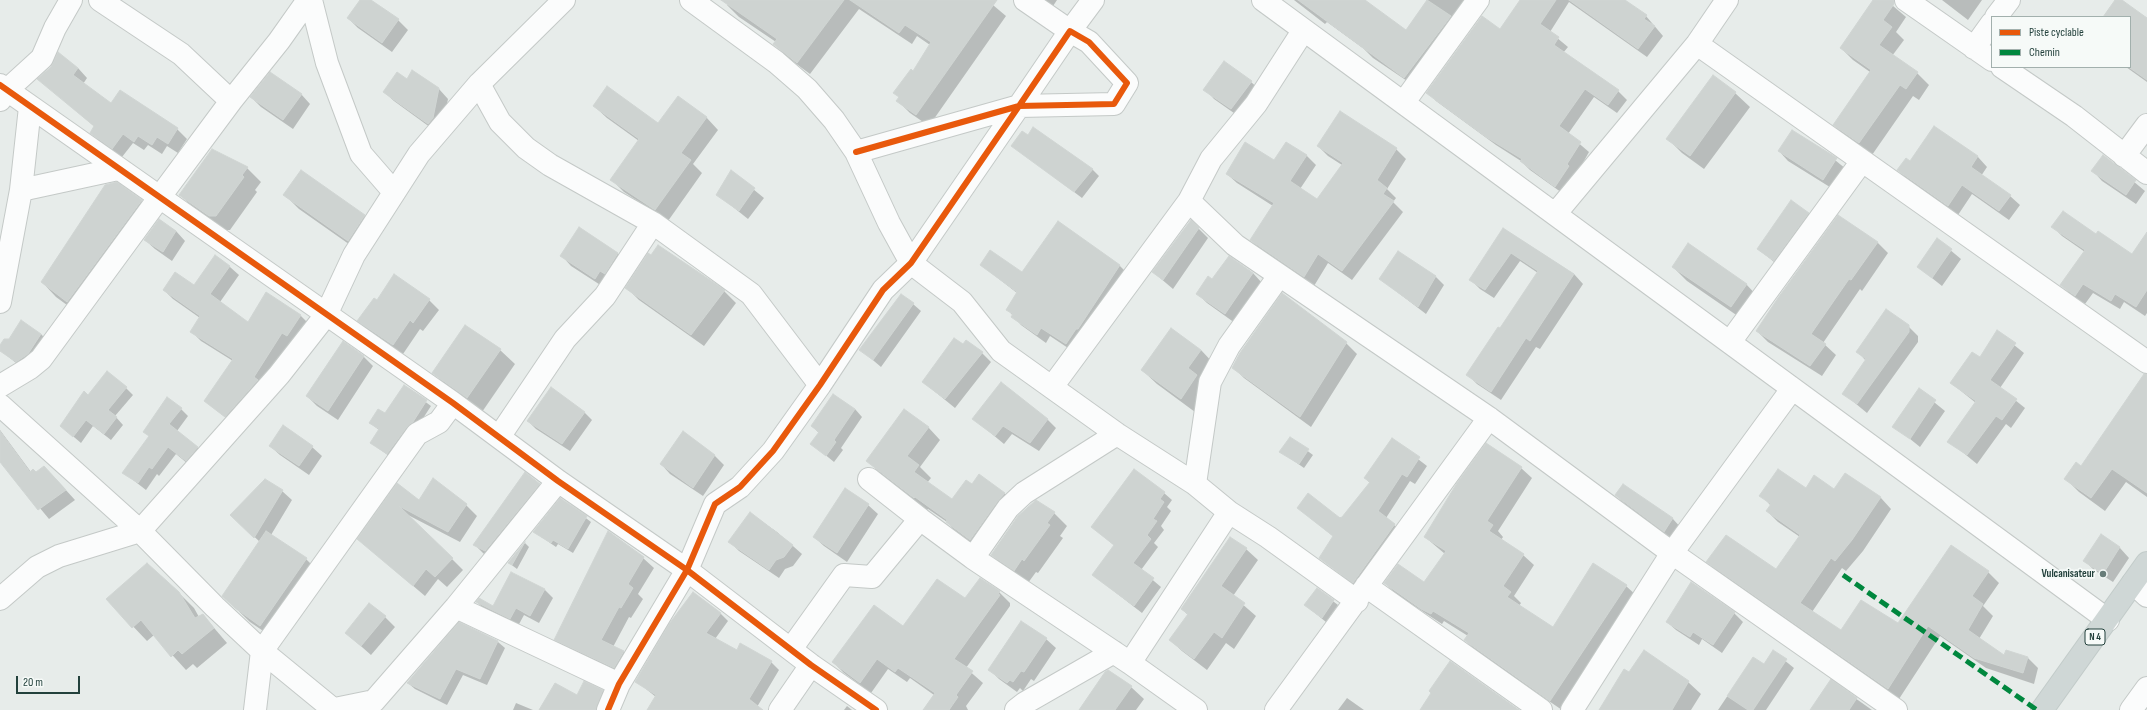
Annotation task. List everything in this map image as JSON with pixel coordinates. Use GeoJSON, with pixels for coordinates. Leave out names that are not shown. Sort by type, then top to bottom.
{"type":"FeatureCollection","features":[{"type":"Feature","properties":{"kind":"main road","name":"N 4"},"geometry":{"type":"LineString","coordinates":[[2042,710],[2108,620],[2140,589],[2147,564]]}},
{"type":"Feature","properties":{"kind":"street"},"geometry":{"type":"LineString","coordinates":[[72,0],[55,28],[42,58],[2,92],[30,107],[326,316],[453,403],[558,481],[687,570],[811,665],[876,710]]}},
{"type":"Feature","properties":{"kind":"street"},"geometry":{"type":"LineString","coordinates":[[100,0],[181,54],[231,101]]}},
{"type":"Feature","properties":{"kind":"street"},"geometry":{"type":"LineString","coordinates":[[0,386],[30,368],[41,359],[231,101],[279,41],[308,0]]}},
{"type":"Feature","properties":{"kind":"street"},"geometry":{"type":"LineString","coordinates":[[311,0],[327,63],[361,154],[394,192]]}},
{"type":"Feature","properties":{"kind":"street"},"geometry":{"type":"LineString","coordinates":[[0,599],[37,567],[59,556],[140,531],[279,375],[326,316],[354,255],[419,154],[479,84],[564,0]]}},
{"type":"Feature","properties":{"kind":"street"},"geometry":{"type":"LineString","coordinates":[[691,0],[776,62],[807,88],[834,120],[856,152],[889,223],[911,263],[962,302],[1001,351],[1117,434],[1195,484],[1228,512],[1361,593],[1541,710]]}},
{"type":"Feature","properties":{"kind":"street"},"geometry":{"type":"LineString","coordinates":[[856,152],[1019,106],[1114,104],[1127,83],[1089,42],[1070,31],[1025,0]]}},
{"type":"Feature","properties":{"kind":"street"},"geometry":{"type":"LineString","coordinates":[[608,710],[619,684],[687,570],[715,504],[740,487],[773,451],[820,385],[884,290],[911,263],[1092,0]]}},
{"type":"Feature","properties":{"kind":"street"},"geometry":{"type":"LineString","coordinates":[[1263,0],[1303,31],[1404,102],[1556,213],[1792,389],[2108,620]]}},
{"type":"Feature","properties":{"kind":"street"},"geometry":{"type":"LineString","coordinates":[[1404,102],[1478,0]]}},
{"type":"Feature","properties":{"kind":"street"},"geometry":{"type":"LineString","coordinates":[[1906,0],[1991,59]]}},
{"type":"Feature","properties":{"kind":"street"},"geometry":{"type":"LineString","coordinates":[[1997,16],[2009,0]]}},
{"type":"Feature","properties":{"kind":"street"},"geometry":{"type":"LineString","coordinates":[[1556,213],[1697,44],[1725,1]]}},
{"type":"Feature","properties":{"kind":"street"},"geometry":{"type":"LineString","coordinates":[[1974,48],[1991,24]]}},
{"type":"Feature","properties":{"kind":"street"},"geometry":{"type":"LineString","coordinates":[[1052,387],[1189,201],[1211,159],[1256,104],[1303,31]]}},
{"type":"Feature","properties":{"kind":"street"},"geometry":{"type":"LineString","coordinates":[[1697,44],[2147,362]]}},
{"type":"Feature","properties":{"kind":"street"},"geometry":{"type":"LineString","coordinates":[[2003,68],[2074,116],[2147,173]]}},
{"type":"Feature","properties":{"kind":"street"},"geometry":{"type":"LineString","coordinates":[[479,84],[500,122],[526,148],[550,165],[652,223],[751,294],[820,385]]}},
{"type":"Feature","properties":{"kind":"street"},"geometry":{"type":"LineString","coordinates":[[0,302],[21,190],[30,107]]}},
{"type":"Feature","properties":{"kind":"street"},"geometry":{"type":"LineString","coordinates":[[2124,156],[2147,125]]}},
{"type":"Feature","properties":{"kind":"street"},"geometry":{"type":"LineString","coordinates":[[1730,342],[1862,161]]}},
{"type":"Feature","properties":{"kind":"street"},"geometry":{"type":"LineString","coordinates":[[21,190],[118,169]]}},
{"type":"Feature","properties":{"kind":"street"},"geometry":{"type":"LineString","coordinates":[[1189,201],[1235,245],[1279,276],[1342,316],[1489,418],[1672,553],[1896,710]]}},
{"type":"Feature","properties":{"kind":"street"},"geometry":{"type":"LineString","coordinates":[[499,437],[564,339],[605,296],[652,223]]}},
{"type":"Feature","properties":{"kind":"street"},"geometry":{"type":"LineString","coordinates":[[1195,484],[1210,382],[1229,346],[1279,276]]}},
{"type":"Feature","properties":{"kind":"street"},"geometry":{"type":"LineString","coordinates":[[1572,710],[1672,553],[1792,389]]}},
{"type":"Feature","properties":{"kind":"street"},"geometry":{"type":"LineString","coordinates":[[255,710],[262,651],[417,434],[439,422],[453,403]]}},
{"type":"Feature","properties":{"kind":"street"},"geometry":{"type":"LineString","coordinates":[[0,405],[140,531],[215,607],[262,651],[332,710],[374,701],[456,607],[558,481]]}},
{"type":"Feature","properties":{"kind":"street"},"geometry":{"type":"LineString","coordinates":[[1276,710],[1489,418]]}},
{"type":"Feature","properties":{"kind":"street"},"geometry":{"type":"LineString","coordinates":[[973,558],[1008,508],[1024,493],[1117,434]]}},
{"type":"Feature","properties":{"kind":"street"},"geometry":{"type":"LineString","coordinates":[[869,479],[973,558],[1122,658],[1196,710]]}},
{"type":"Feature","properties":{"kind":"street"},"geometry":{"type":"LineString","coordinates":[[1016,710],[1025,703],[1122,658],[1228,512]]}},
{"type":"Feature","properties":{"kind":"street"},"geometry":{"type":"LineString","coordinates":[[791,649],[844,575],[872,578],[920,519]]}},
{"type":"Feature","properties":{"kind":"street"},"geometry":{"type":"LineString","coordinates":[[456,607],[619,684]]}},
{"type":"Feature","properties":{"kind":"street"},"geometry":{"type":"LineString","coordinates":[[780,710],[811,665]]}},
{"type":"Feature","properties":{"kind":"street"},"geometry":{"type":"LineString","coordinates":[[2131,710],[2147,688]]}},
{"type":"Feature","properties":{"kind":"building"},"geometry":{"type":"Polygon","coordinates":[[[360,0],[371,0],[399,19],[382,43],[347,18],[360,0]]]}},
{"type":"Feature","properties":{"kind":"building"},"geometry":{"type":"Polygon","coordinates":[[[721,0],[844,0],[797,63],[773,44],[777,39],[721,0]]]}},
{"type":"Feature","properties":{"kind":"building"},"geometry":{"type":"Polygon","coordinates":[[[850,0],[997,0],[916,115],[896,101],[899,97],[893,93],[911,69],[913,71],[931,42],[905,25],[899,33],[850,0]]]}},
{"type":"Feature","properties":{"kind":"building"},"geometry":{"type":"Polygon","coordinates":[[[1298,0],[1365,0],[1406,30],[1427,0],[1451,16],[1404,78],[1298,0]]]}},
{"type":"Feature","properties":{"kind":"building"},"geometry":{"type":"Polygon","coordinates":[[[1520,0],[1556,0],[1540,24],[1559,37],[1554,45],[1619,90],[1608,105],[1585,89],[1559,126],[1581,142],[1567,164],[1569,166],[1555,187],[1520,161],[1522,159],[1486,137],[1426,93],[1482,16],[1500,29],[1520,0]]]}},
{"type":"Feature","properties":{"kind":"building"},"geometry":{"type":"Polygon","coordinates":[[[1569,0],[1625,0],[1647,15],[1644,19],[1655,26],[1638,49],[1569,0]]]}},
{"type":"Feature","properties":{"kind":"building"},"geometry":{"type":"Polygon","coordinates":[[[1873,0],[1894,0],[1894,4],[1883,20],[1892,27],[1879,45],[1918,72],[1906,89],[1900,85],[1859,143],[1833,125],[1871,70],[1840,48],[1873,0]]]}},
{"type":"Feature","properties":{"kind":"building"},"geometry":{"type":"Polygon","coordinates":[[[2115,0],[2122,0],[2147,18],[2147,80],[2130,68],[2131,16],[2104,16],[2115,0]]]}},
{"type":"Feature","properties":{"kind":"building"},"geometry":{"type":"Polygon","coordinates":[[[58,52],[78,68],[73,75],[111,103],[120,90],[178,128],[168,144],[157,137],[152,145],[138,136],[134,142],[123,134],[112,149],[90,133],[94,126],[37,79],[51,67],[58,52]]]}},
{"type":"Feature","properties":{"kind":"building"},"geometry":{"type":"Polygon","coordinates":[[[1224,61],[1252,81],[1231,109],[1203,90],[1224,61]]]}},
{"type":"Feature","properties":{"kind":"building"},"geometry":{"type":"Polygon","coordinates":[[[412,70],[439,88],[433,118],[428,124],[383,92],[397,72],[407,79],[412,70]]]}},
{"type":"Feature","properties":{"kind":"building"},"geometry":{"type":"Polygon","coordinates":[[[270,72],[302,94],[283,120],[250,97],[270,72]]]}},
{"type":"Feature","properties":{"kind":"building"},"geometry":{"type":"Polygon","coordinates":[[[1713,75],[1736,92],[1690,156],[1666,139],[1713,75]]]}},
{"type":"Feature","properties":{"kind":"building"},"geometry":{"type":"Polygon","coordinates":[[[607,86],[658,123],[678,96],[707,117],[681,153],[691,160],[655,210],[610,180],[639,139],[593,106],[607,86]]]}},
{"type":"Feature","properties":{"kind":"building"},"geometry":{"type":"Polygon","coordinates":[[[1340,111],[1397,148],[1377,180],[1387,188],[1383,194],[1394,201],[1342,271],[1318,254],[1304,277],[1250,240],[1274,203],[1226,174],[1245,142],[1274,160],[1286,142],[1307,155],[1290,181],[1317,199],[1343,163],[1317,146],[1340,111]]]}},
{"type":"Feature","properties":{"kind":"building"},"geometry":{"type":"Polygon","coordinates":[[[1934,126],[1978,156],[1971,167],[2011,195],[1999,211],[1962,185],[1948,206],[1897,170],[1906,158],[1910,161],[1934,126]]]}},
{"type":"Feature","properties":{"kind":"building"},"geometry":{"type":"Polygon","coordinates":[[[1033,127],[1093,169],[1074,192],[1011,146],[1022,131],[1028,135],[1033,127]]]}},
{"type":"Feature","properties":{"kind":"building"},"geometry":{"type":"Polygon","coordinates":[[[1792,130],[1837,158],[1823,180],[1778,151],[1792,130]]]}},
{"type":"Feature","properties":{"kind":"building"},"geometry":{"type":"Polygon","coordinates":[[[212,149],[248,167],[242,175],[244,177],[216,216],[209,216],[179,195],[212,149]]]}},
{"type":"Feature","properties":{"kind":"building"},"geometry":{"type":"Polygon","coordinates":[[[2103,155],[2136,180],[2126,195],[2091,171],[2103,155]]]}},
{"type":"Feature","properties":{"kind":"building"},"geometry":{"type":"Polygon","coordinates":[[[301,170],[365,215],[348,241],[283,195],[301,170]]]}},
{"type":"Feature","properties":{"kind":"building"},"geometry":{"type":"Polygon","coordinates":[[[731,170],[755,188],[739,211],[716,195],[731,170]]]}},
{"type":"Feature","properties":{"kind":"building"},"geometry":{"type":"Polygon","coordinates":[[[117,182],[142,200],[67,302],[41,282],[105,185],[117,182]]]}},
{"type":"Feature","properties":{"kind":"building"},"geometry":{"type":"Polygon","coordinates":[[[1791,200],[1809,213],[1774,261],[1757,249],[1791,200]]]}},
{"type":"Feature","properties":{"kind":"building"},"geometry":{"type":"Polygon","coordinates":[[[2063,211],[2096,234],[2098,231],[2132,254],[2147,232],[2147,290],[2136,307],[2115,294],[2111,301],[2083,284],[2075,296],[2060,285],[2085,250],[2051,227],[2063,211]]]}},
{"type":"Feature","properties":{"kind":"building"},"geometry":{"type":"Polygon","coordinates":[[[1838,215],[1878,242],[1851,280],[1849,279],[1811,334],[1826,344],[1810,366],[1756,331],[1838,215]]]}},
{"type":"Feature","properties":{"kind":"building"},"geometry":{"type":"Polygon","coordinates":[[[159,219],[176,231],[163,252],[144,240],[159,219]]]}},
{"type":"Feature","properties":{"kind":"building"},"geometry":{"type":"Polygon","coordinates":[[[1191,220],[1199,228],[1163,280],[1152,272],[1191,220]]]}},
{"type":"Feature","properties":{"kind":"building"},"geometry":{"type":"Polygon","coordinates":[[[1058,221],[1120,265],[1078,329],[1076,329],[1066,344],[1041,328],[1037,335],[1011,317],[1013,314],[1006,310],[1017,292],[980,265],[990,250],[1022,272],[1058,221]]]}},
{"type":"Feature","properties":{"kind":"building"},"geometry":{"type":"Polygon","coordinates":[[[579,227],[618,253],[605,274],[600,271],[595,279],[560,256],[579,227]]]}},
{"type":"Feature","properties":{"kind":"building"},"geometry":{"type":"Polygon","coordinates":[[[1503,228],[1574,274],[1530,341],[1526,338],[1491,392],[1466,375],[1498,327],[1500,328],[1538,271],[1511,253],[1485,290],[1469,280],[1503,228]]]}},
{"type":"Feature","properties":{"kind":"building"},"geometry":{"type":"Polygon","coordinates":[[[1937,238],[1952,249],[1932,278],[1917,267],[1937,238]]]}},
{"type":"Feature","properties":{"kind":"building"},"geometry":{"type":"Polygon","coordinates":[[[1688,243],[1747,284],[1731,307],[1672,267],[1688,243]]]}},
{"type":"Feature","properties":{"kind":"building"},"geometry":{"type":"Polygon","coordinates":[[[658,245],[725,290],[691,335],[625,288],[648,253],[651,255],[658,245]]]}},
{"type":"Feature","properties":{"kind":"building"},"geometry":{"type":"Polygon","coordinates":[[[1398,251],[1436,276],[1418,307],[1379,279],[1398,251]]]}},
{"type":"Feature","properties":{"kind":"building"},"geometry":{"type":"Polygon","coordinates":[[[215,255],[230,266],[210,294],[248,322],[266,292],[301,315],[287,336],[282,333],[254,377],[258,380],[225,417],[204,401],[233,359],[190,332],[200,316],[163,290],[175,272],[194,285],[215,255]]]}},
{"type":"Feature","properties":{"kind":"building"},"geometry":{"type":"Polygon","coordinates":[[[1229,256],[1253,273],[1225,314],[1196,294],[1208,276],[1212,279],[1229,256]]]}},
{"type":"Feature","properties":{"kind":"building"},"geometry":{"type":"Polygon","coordinates":[[[394,274],[430,299],[413,323],[410,320],[393,345],[357,321],[374,298],[377,300],[394,274]]]}},
{"type":"Feature","properties":{"kind":"building"},"geometry":{"type":"Polygon","coordinates":[[[1282,293],[1347,342],[1300,417],[1232,368],[1240,353],[1282,293]]]}},
{"type":"Feature","properties":{"kind":"building"},"geometry":{"type":"Polygon","coordinates":[[[901,294],[914,303],[873,360],[859,350],[901,294]]]}},
{"type":"Feature","properties":{"kind":"building"},"geometry":{"type":"Polygon","coordinates":[[[1886,309],[1909,325],[1909,332],[1857,404],[1842,394],[1866,359],[1856,352],[1886,309]]]}},
{"type":"Feature","properties":{"kind":"building"},"geometry":{"type":"Polygon","coordinates":[[[21,320],[41,334],[28,354],[16,362],[0,351],[0,345],[4,339],[9,339],[21,320]]]}},
{"type":"Feature","properties":{"kind":"building"},"geometry":{"type":"Polygon","coordinates":[[[465,325],[501,349],[467,398],[432,373],[465,325]]]}},
{"type":"Feature","properties":{"kind":"building"},"geometry":{"type":"Polygon","coordinates":[[[1171,328],[1201,350],[1188,368],[1197,375],[1181,399],[1141,370],[1171,328]]]}},
{"type":"Feature","properties":{"kind":"building"},"geometry":{"type":"Polygon","coordinates":[[[1997,330],[2016,343],[1990,380],[2017,399],[2002,420],[1996,416],[1967,455],[1947,442],[1976,401],[1950,383],[1972,352],[1980,357],[1997,330]]]}},
{"type":"Feature","properties":{"kind":"building"},"geometry":{"type":"Polygon","coordinates":[[[954,338],[963,344],[966,340],[983,352],[945,399],[922,382],[954,338]]]}},
{"type":"Feature","properties":{"kind":"building"},"geometry":{"type":"Polygon","coordinates":[[[343,341],[364,356],[328,411],[306,396],[343,341]]]}},
{"type":"Feature","properties":{"kind":"building"},"geometry":{"type":"Polygon","coordinates":[[[107,371],[127,387],[108,410],[117,417],[104,434],[86,420],[73,437],[60,426],[84,391],[88,395],[107,371]]]}},
{"type":"Feature","properties":{"kind":"building"},"geometry":{"type":"Polygon","coordinates":[[[2144,374],[2147,374],[2147,493],[2112,469],[2091,498],[2064,479],[2076,462],[2081,466],[2144,374]]]}},
{"type":"Feature","properties":{"kind":"building"},"geometry":{"type":"Polygon","coordinates":[[[1001,382],[1048,419],[1030,443],[1003,426],[995,436],[972,419],[1001,382]]]}},
{"type":"Feature","properties":{"kind":"building"},"geometry":{"type":"Polygon","coordinates":[[[404,385],[427,400],[413,422],[407,427],[387,454],[370,443],[379,429],[369,423],[378,409],[385,413],[404,385]]]}},
{"type":"Feature","properties":{"kind":"building"},"geometry":{"type":"Polygon","coordinates":[[[551,387],[585,412],[562,444],[527,421],[551,387]]]}},
{"type":"Feature","properties":{"kind":"building"},"geometry":{"type":"Polygon","coordinates":[[[1919,388],[1936,400],[1910,439],[1892,427],[1919,388]]]}},
{"type":"Feature","properties":{"kind":"building"},"geometry":{"type":"Polygon","coordinates":[[[833,394],[855,409],[834,440],[836,442],[826,456],[810,444],[819,432],[811,426],[833,394]]]}},
{"type":"Feature","properties":{"kind":"building"},"geometry":{"type":"Polygon","coordinates":[[[167,397],[182,408],[169,424],[198,447],[186,461],[168,447],[152,469],[149,467],[138,483],[122,473],[149,436],[143,432],[167,397]]]}},
{"type":"Feature","properties":{"kind":"building"},"geometry":{"type":"Polygon","coordinates":[[[904,409],[929,427],[907,456],[919,465],[914,472],[952,499],[966,480],[972,484],[979,474],[1005,493],[970,540],[946,522],[947,520],[915,497],[914,498],[866,461],[904,409]]]}},
{"type":"Feature","properties":{"kind":"building"},"geometry":{"type":"Polygon","coordinates":[[[283,425],[313,446],[299,466],[269,446],[283,425]]]}},
{"type":"Feature","properties":{"kind":"building"},"geometry":{"type":"Polygon","coordinates":[[[0,431],[30,472],[33,469],[36,472],[44,466],[66,490],[38,510],[0,462],[0,431]]]}},
{"type":"Feature","properties":{"kind":"building"},"geometry":{"type":"Polygon","coordinates":[[[683,431],[715,455],[693,488],[660,464],[683,431]]]}},
{"type":"Feature","properties":{"kind":"building"},"geometry":{"type":"Polygon","coordinates":[[[1290,437],[1309,449],[1299,464],[1279,452],[1290,437]]]}},
{"type":"Feature","properties":{"kind":"building"},"geometry":{"type":"Polygon","coordinates":[[[1392,438],[1420,457],[1407,477],[1402,474],[1378,511],[1395,524],[1353,583],[1319,558],[1333,536],[1297,508],[1308,493],[1340,518],[1342,517],[1370,482],[1364,478],[1392,438]]]}},
{"type":"Feature","properties":{"kind":"building"},"geometry":{"type":"Polygon","coordinates":[[[1486,443],[1522,467],[1487,521],[1493,525],[1489,531],[1524,554],[1503,586],[1511,592],[1507,597],[1553,627],[1593,563],[1627,585],[1550,701],[1464,640],[1469,633],[1433,611],[1431,614],[1421,609],[1384,583],[1398,564],[1424,582],[1446,551],[1424,537],[1457,483],[1486,443]]]}},
{"type":"Feature","properties":{"kind":"building"},"geometry":{"type":"Polygon","coordinates":[[[1134,469],[1165,492],[1160,499],[1164,502],[1153,519],[1157,521],[1147,535],[1151,539],[1133,563],[1154,578],[1134,606],[1092,575],[1114,545],[1091,527],[1134,469]]]}},
{"type":"Feature","properties":{"kind":"building"},"geometry":{"type":"Polygon","coordinates":[[[1778,469],[1806,488],[1814,475],[1834,489],[1845,473],[1881,497],[1852,540],[1835,561],[1831,558],[1800,603],[1841,630],[1861,600],[1898,623],[1951,545],[1989,571],[1972,596],[1983,604],[1968,630],[2004,655],[2006,650],[2028,657],[2023,673],[1974,658],[1928,626],[1888,689],[1706,562],[1726,535],[1776,569],[1800,535],[1766,511],[1771,504],[1759,496],[1778,469]]]}},
{"type":"Feature","properties":{"kind":"building"},"geometry":{"type":"Polygon","coordinates":[[[525,472],[540,484],[485,551],[473,545],[525,472]]]}},
{"type":"Feature","properties":{"kind":"building"},"geometry":{"type":"Polygon","coordinates":[[[433,478],[467,504],[448,532],[399,506],[453,558],[435,577],[426,569],[413,586],[357,539],[397,483],[419,500],[433,478]]]}},
{"type":"Feature","properties":{"kind":"building"},"geometry":{"type":"Polygon","coordinates":[[[265,479],[283,490],[254,538],[230,515],[265,479]]]}},
{"type":"Feature","properties":{"kind":"building"},"geometry":{"type":"Polygon","coordinates":[[[1623,484],[1673,518],[1664,532],[1615,495],[1623,484]]]}},
{"type":"Feature","properties":{"kind":"building"},"geometry":{"type":"Polygon","coordinates":[[[845,488],[869,504],[837,553],[813,537],[845,488]]]}},
{"type":"Feature","properties":{"kind":"building"},"geometry":{"type":"Polygon","coordinates":[[[560,498],[587,516],[568,549],[553,540],[551,543],[533,532],[560,498]]]}},
{"type":"Feature","properties":{"kind":"building"},"geometry":{"type":"Polygon","coordinates":[[[1036,500],[1055,512],[1047,523],[1050,525],[1024,561],[1022,559],[1014,571],[991,555],[1018,516],[1036,500]]]}},
{"type":"Feature","properties":{"kind":"building"},"geometry":{"type":"Polygon","coordinates":[[[750,512],[793,545],[784,557],[776,560],[769,570],[728,542],[750,512]]]}},
{"type":"Feature","properties":{"kind":"building"},"geometry":{"type":"Polygon","coordinates":[[[266,531],[307,558],[260,626],[235,608],[222,596],[266,531]]]}},
{"type":"Feature","properties":{"kind":"building"},"geometry":{"type":"Polygon","coordinates":[[[608,531],[644,557],[628,584],[633,588],[621,608],[619,607],[601,640],[624,651],[614,668],[554,640],[608,531]]]}},
{"type":"Feature","properties":{"kind":"building"},"geometry":{"type":"Polygon","coordinates":[[[2101,534],[2120,547],[2103,574],[2083,561],[2101,534]]]}},
{"type":"Feature","properties":{"kind":"building"},"geometry":{"type":"Polygon","coordinates":[[[1230,537],[1247,548],[1221,586],[1245,603],[1222,638],[1214,632],[1194,659],[1169,640],[1188,614],[1181,609],[1230,537]]]}},
{"type":"Feature","properties":{"kind":"building"},"geometry":{"type":"Polygon","coordinates":[[[525,542],[512,565],[508,563],[525,542]]]}},
{"type":"Feature","properties":{"kind":"building"},"geometry":{"type":"Polygon","coordinates":[[[147,563],[179,592],[195,618],[203,614],[214,628],[182,654],[178,650],[171,657],[141,620],[132,628],[106,599],[147,563]]]}},
{"type":"Feature","properties":{"kind":"building"},"geometry":{"type":"Polygon","coordinates":[[[511,572],[545,589],[530,616],[516,608],[510,619],[476,602],[479,598],[493,606],[511,572]]]}},
{"type":"Feature","properties":{"kind":"building"},"geometry":{"type":"Polygon","coordinates":[[[980,578],[1000,591],[998,594],[1000,595],[954,659],[973,671],[956,695],[958,697],[949,710],[923,710],[935,693],[898,668],[895,672],[877,659],[860,683],[832,662],[874,605],[903,626],[937,579],[965,598],[980,578]]]}},
{"type":"Feature","properties":{"kind":"building"},"geometry":{"type":"Polygon","coordinates":[[[1691,582],[1735,612],[1713,645],[1693,632],[1690,637],[1666,622],[1691,582]]]}},
{"type":"Feature","properties":{"kind":"building"},"geometry":{"type":"Polygon","coordinates":[[[1317,588],[1334,600],[1322,618],[1304,605],[1317,588]]]}},
{"type":"Feature","properties":{"kind":"building"},"geometry":{"type":"Polygon","coordinates":[[[693,592],[721,613],[706,633],[737,650],[740,643],[772,661],[749,699],[763,710],[647,710],[656,695],[635,682],[669,624],[693,592]]]}},
{"type":"Feature","properties":{"kind":"building"},"geometry":{"type":"Polygon","coordinates":[[[369,603],[386,616],[361,646],[345,633],[369,603]]]}},
{"type":"Feature","properties":{"kind":"building"},"geometry":{"type":"Polygon","coordinates":[[[1021,621],[1047,638],[1024,672],[1021,671],[1013,682],[1010,680],[1007,683],[988,670],[1021,621]]]}},
{"type":"Feature","properties":{"kind":"building"},"geometry":{"type":"Polygon","coordinates":[[[459,622],[498,641],[480,679],[456,669],[440,699],[407,683],[459,622]]]}},
{"type":"Feature","properties":{"kind":"building"},"geometry":{"type":"Polygon","coordinates":[[[1644,650],[1689,681],[1672,710],[1599,710],[1624,669],[1629,672],[1644,650]]]}},
{"type":"Feature","properties":{"kind":"building"},"geometry":{"type":"Polygon","coordinates":[[[1773,650],[1787,659],[1753,710],[1748,710],[1727,696],[1753,657],[1764,664],[1773,650]]]}},
{"type":"Feature","properties":{"kind":"building"},"geometry":{"type":"Polygon","coordinates":[[[1450,661],[1519,710],[1420,710],[1431,693],[1429,691],[1450,661]]]}},
{"type":"Feature","properties":{"kind":"building"},"geometry":{"type":"Polygon","coordinates":[[[1108,670],[1132,686],[1115,710],[1079,710],[1105,672],[1108,670]]]}},
{"type":"Feature","properties":{"kind":"building"},"geometry":{"type":"Polygon","coordinates":[[[1831,679],[1857,698],[1849,710],[1810,710],[1831,679]]]}},
{"type":"Feature","properties":{"kind":"building"},"geometry":{"type":"Polygon","coordinates":[[[584,681],[603,690],[596,710],[539,710],[555,683],[577,695],[584,681]]]}},
{"type":"Feature","properties":{"kind":"marked path"},"geometry":{"type":"LineString","coordinates":[[1843,575],[2037,710]]}},
{"type":"Feature","properties":{"kind":"cycle path"},"geometry":{"type":"LineString","coordinates":[[608,710],[619,684],[687,570],[715,504],[740,487],[773,451],[820,385],[883,290],[911,263],[1019,106],[1070,31],[1089,42],[1127,83],[1114,104],[1019,106],[856,152]]}},
{"type":"Feature","properties":{"kind":"cycle path"},"geometry":{"type":"LineString","coordinates":[[0,85],[453,403],[558,481],[687,570],[811,665],[876,710]]}},
{"type":"Feature","properties":{"kind":"place","name":"Vulcanisateur"},"geometry":{"type":"Point","coordinates":[2103,574]}}]}
